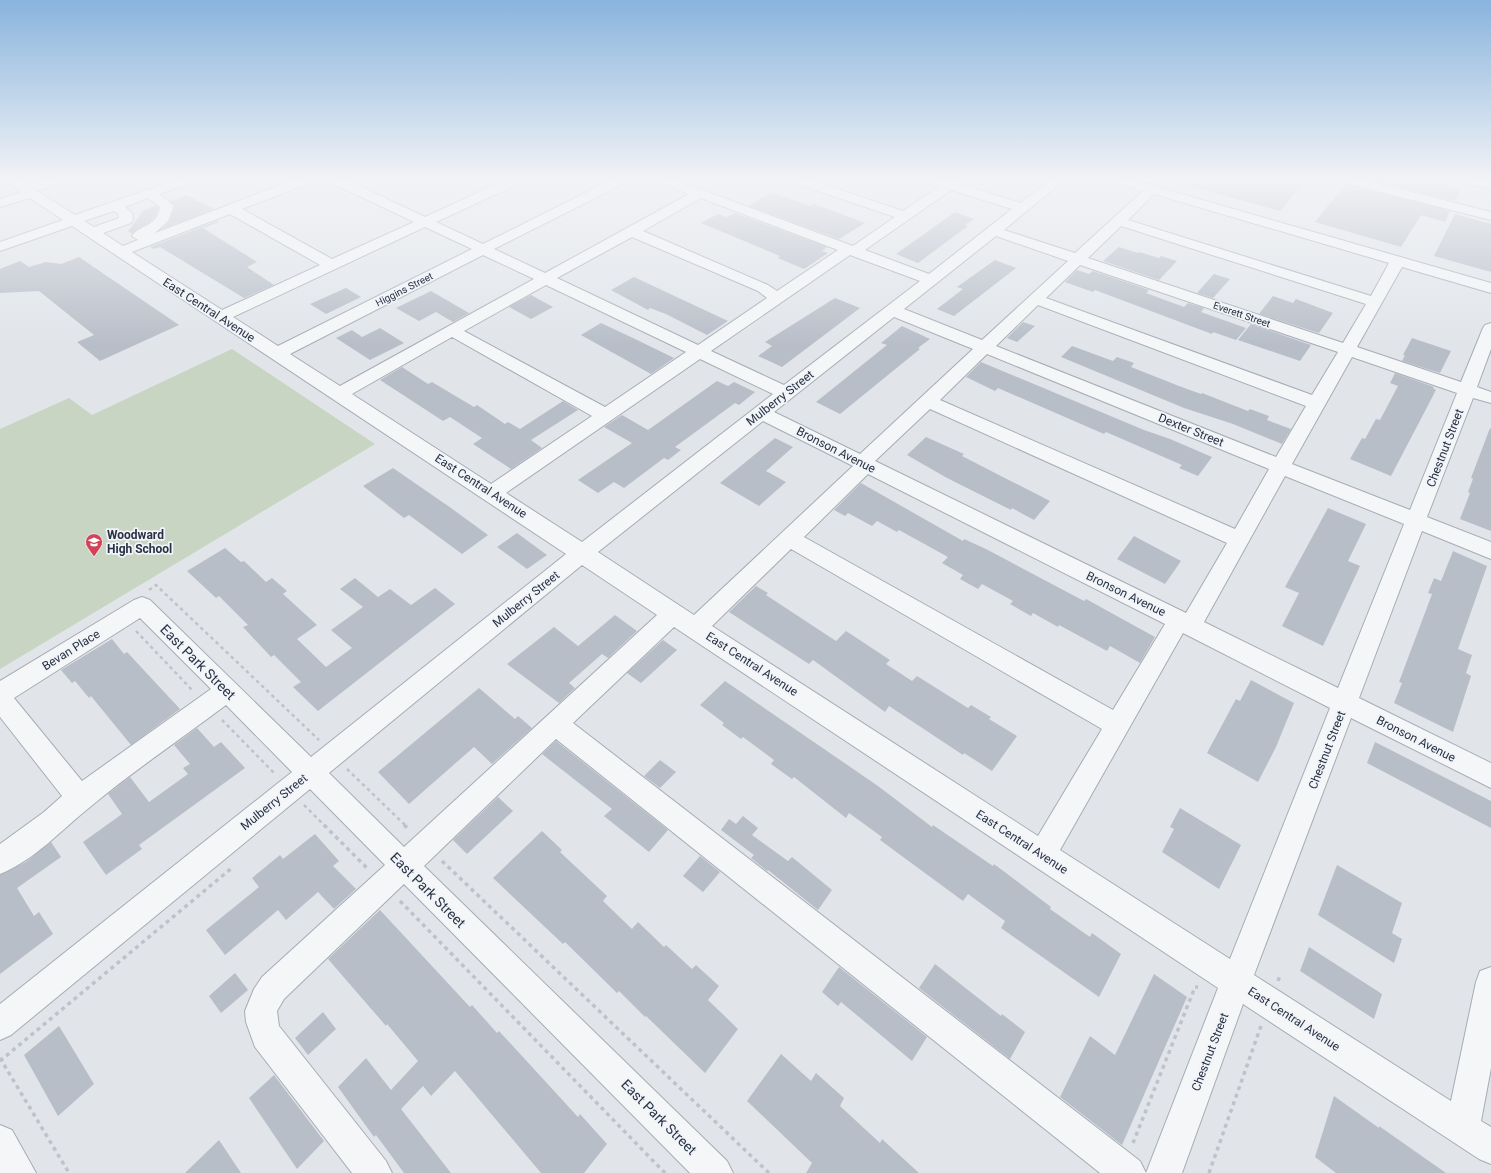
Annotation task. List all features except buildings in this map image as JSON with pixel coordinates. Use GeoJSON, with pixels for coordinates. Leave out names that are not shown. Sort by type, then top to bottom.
{"type":"FeatureCollection","features":[{"type":"Feature","properties":{"kind":"street"},"geometry":{"type":"LineString","coordinates":[[0,247],[31,236]]}},
{"type":"Feature","properties":{"kind":"street","name":"East Central Avenue"},"geometry":{"type":"LineString","coordinates":[[95,236],[492,493],[1236,982],[1275,989],[1463,1128],[1491,1146]]}},
{"type":"Feature","properties":{"kind":"street"},"geometry":{"type":"LineString","coordinates":[[116,249],[141,236]]}},
{"type":"Feature","properties":{"kind":"street"},"geometry":{"type":"LineString","coordinates":[[116,249],[154,236]]}},
{"type":"Feature","properties":{"kind":"street"},"geometry":{"type":"LineString","coordinates":[[279,236],[331,265]]}},
{"type":"Feature","properties":{"kind":"street"},"geometry":{"type":"LineString","coordinates":[[220,317],[394,236]]}},
{"type":"Feature","properties":{"kind":"street"},"geometry":{"type":"LineString","coordinates":[[456,236],[786,394]]}},
{"type":"Feature","properties":{"kind":"street","name":"Higgins Street"},"geometry":{"type":"LineString","coordinates":[[276,354],[509,236]]}},
{"type":"Feature","properties":{"kind":"street"},"geometry":{"type":"LineString","coordinates":[[339,394],[625,236]]}},
{"type":"Feature","properties":{"kind":"street"},"geometry":{"type":"LineString","coordinates":[[641,236],[764,288],[771,293],[775,299]]}},
{"type":"Feature","properties":{"kind":"street"},"geometry":{"type":"LineString","coordinates":[[814,236],[931,280]]}},
{"type":"Feature","properties":{"kind":"street"},"geometry":{"type":"LineString","coordinates":[[492,493],[775,299],[874,236]]}},
{"type":"Feature","properties":{"kind":"street","name":"Mulberry Street"},"geometry":{"type":"LineString","coordinates":[[0,1024],[582,553],[988,236]]}},
{"type":"Feature","properties":{"kind":"street","name":"Everett Street"},"geometry":{"type":"LineString","coordinates":[[1009,236],[1079,258],[1491,398]]}},
{"type":"Feature","properties":{"kind":"street"},"geometry":{"type":"LineString","coordinates":[[374,1173],[266,1036],[260,1022],[261,1005],[273,988],[556,724],[789,538],[927,401],[1103,236]]}},
{"type":"Feature","properties":{"kind":"street"},"geometry":{"type":"LineString","coordinates":[[1162,236],[1375,302]]}},
{"type":"Feature","properties":{"kind":"street"},"geometry":{"type":"LineString","coordinates":[[1312,236],[1491,288]]}},
{"type":"Feature","properties":{"kind":"street"},"geometry":{"type":"LineString","coordinates":[[1042,855],[1118,724],[1238,540],[1398,261]]}},
{"type":"Feature","properties":{"kind":"street"},"geometry":{"type":"LineString","coordinates":[[1035,299],[1316,403]]}},
{"type":"Feature","properties":{"kind":"street","name":"Dexter Street"},"geometry":{"type":"LineString","coordinates":[[892,310],[1491,550]]}},
{"type":"Feature","properties":{"kind":"street","name":"Chestnut Street"},"geometry":{"type":"LineString","coordinates":[[1164,1173],[1236,982],[1491,328]]}},
{"type":"Feature","properties":{"kind":"street"},"geometry":{"type":"LineString","coordinates":[[453,331],[605,415]]}},
{"type":"Feature","properties":{"kind":"street"},"geometry":{"type":"LineString","coordinates":[[927,401],[1238,540]]}},
{"type":"Feature","properties":{"kind":"street","name":"Bronson Avenue"},"geometry":{"type":"LineString","coordinates":[[762,413],[1491,776]]}},
{"type":"Feature","properties":{"kind":"street"},"geometry":{"type":"LineString","coordinates":[[789,538],[1118,724]]}},
{"type":"Feature","properties":{"kind":"street","name":"East Park Street"},"geometry":{"type":"LineString","coordinates":[[142,606],[715,1173]]}},
{"type":"Feature","properties":{"kind":"street","name":"Bevan Place"},"geometry":{"type":"LineString","coordinates":[[0,694],[142,606]]}},
{"type":"Feature","properties":{"kind":"street"},"geometry":{"type":"LineString","coordinates":[[0,860],[54,821],[80,798],[227,691]]}},
{"type":"Feature","properties":{"kind":"street"},"geometry":{"type":"LineString","coordinates":[[0,699],[80,798]]}},
{"type":"Feature","properties":{"kind":"street"},"geometry":{"type":"LineString","coordinates":[[556,724],[1126,1171]]}},
{"type":"Feature","properties":{"kind":"street"},"geometry":{"type":"LineString","coordinates":[[1463,1128],[1491,982]]}},
{"type":"Feature","properties":{"kind":"street"},"geometry":{"type":"LineString","coordinates":[[0,1142],[18,1173]]}},
{"type":"Feature","properties":{"kind":"path"},"geometry":{"type":"LineString","coordinates":[[1126,1171],[1195,987]]}},
{"type":"Feature","properties":{"kind":"path"},"geometry":{"type":"LineString","coordinates":[[1209,1173],[1275,989]]}},
{"type":"Feature","properties":{"kind":"path"},"geometry":{"type":"LineString","coordinates":[[0,1058],[69,1173]]}},
{"type":"Feature","properties":{"kind":"green space","name":"Woodward High School"},"geometry":{"type":"Polygon","coordinates":[[[232,349],[375,444],[0,669],[0,429],[69,398],[92,415],[232,349]]]}},
{"type":"Feature","properties":{"kind":"place","name":"Woodward High School"},"geometry":{"type":"Point","coordinates":[94,557]}}]}
